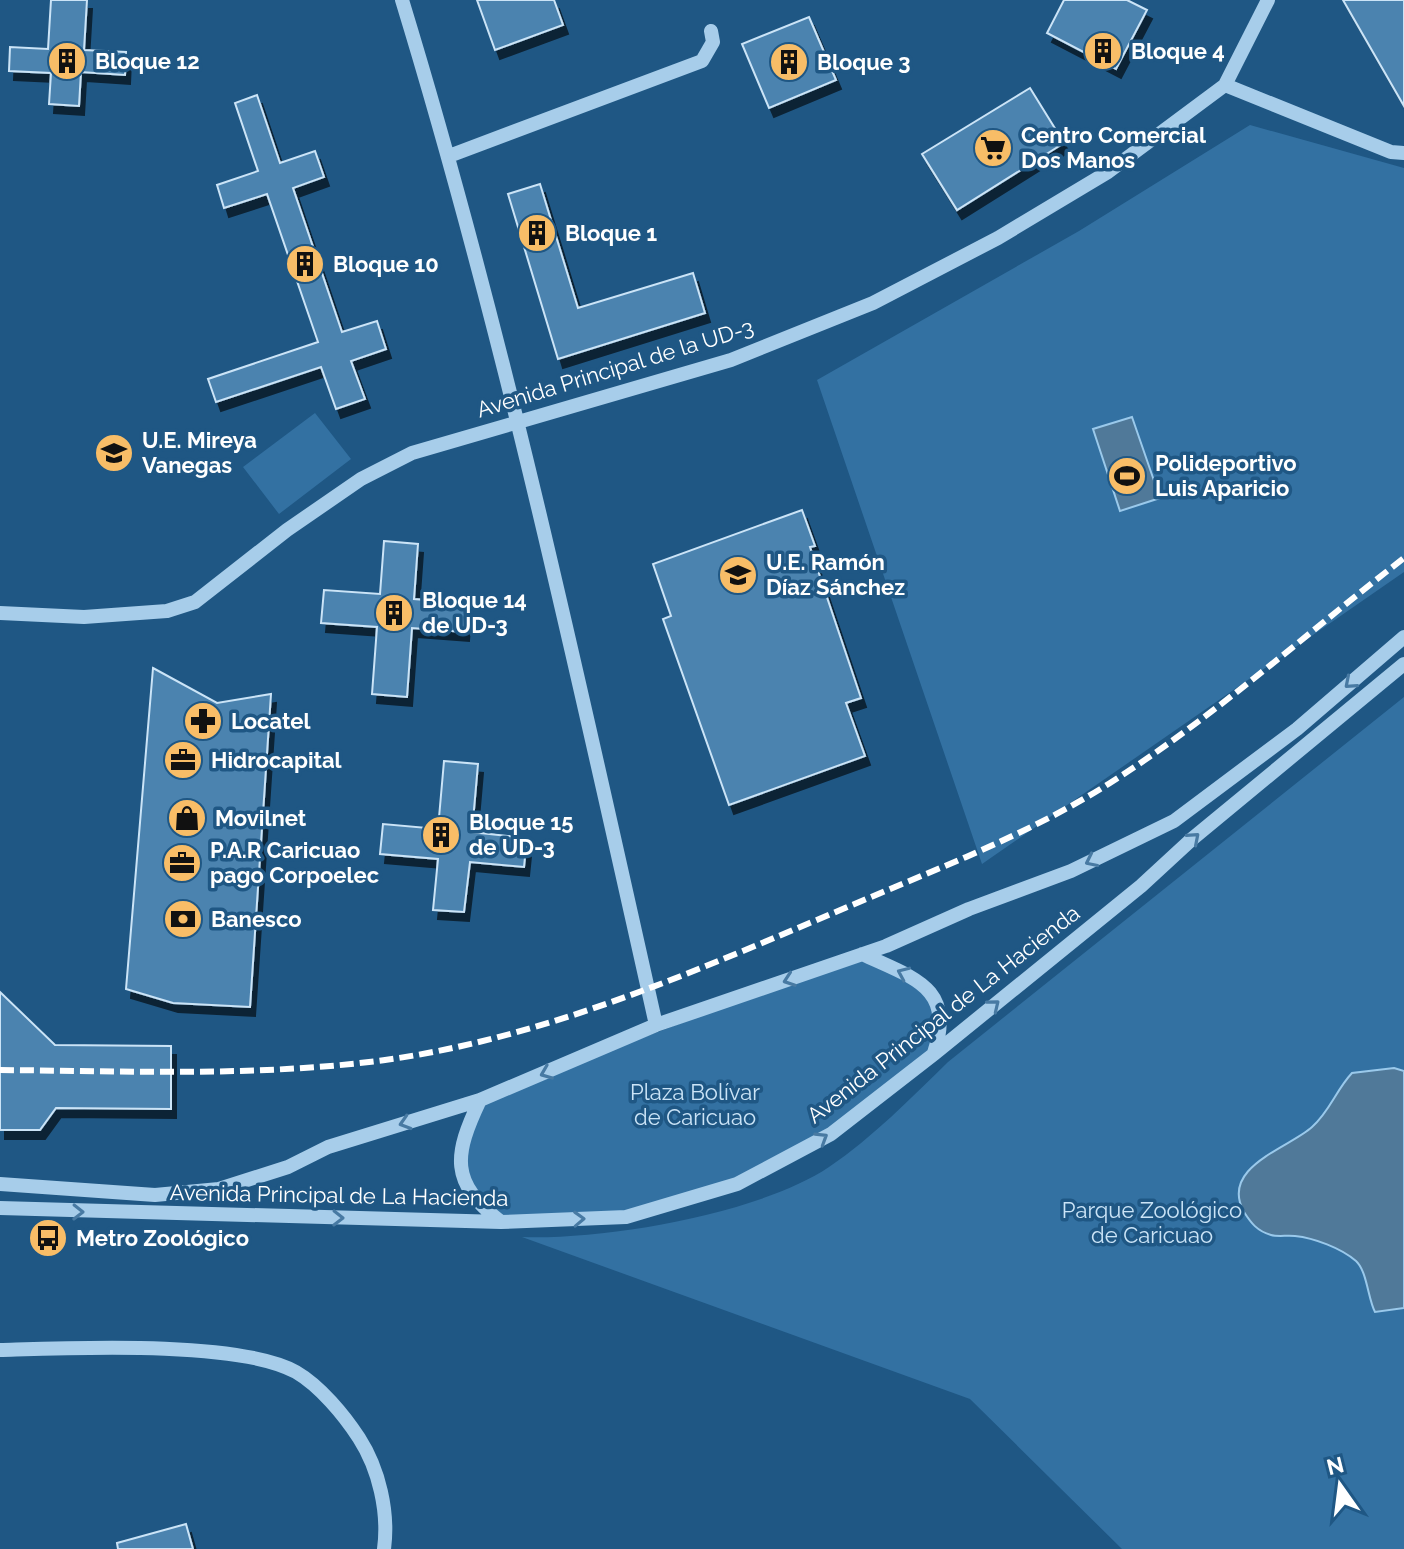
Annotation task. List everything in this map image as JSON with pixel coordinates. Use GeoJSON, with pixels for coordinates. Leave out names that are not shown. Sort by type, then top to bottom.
{"type":"FeatureCollection","features":[{"type":"Feature","properties":{"kind":"street"},"geometry":{"type":"LineString","coordinates":[[402,0],[449,156],[536,490],[656,1025]]}},
{"type":"Feature","properties":{"kind":"street","name":"Avenida Principal de la UD-3"},"geometry":{"type":"LineString","coordinates":[[0,613],[110,615],[167,611],[195,602],[361,479],[412,453],[516,420],[731,360],[873,303],[998,238],[1108,172],[1225,85],[1268,0]]}},
{"type":"Feature","properties":{"kind":"street"},"geometry":{"type":"LineString","coordinates":[[449,156],[702,61],[713,42],[711,31]]}},
{"type":"Feature","properties":{"kind":"street"},"geometry":{"type":"LineString","coordinates":[[1225,85],[1391,152],[1404,153]]}},
{"type":"Feature","properties":{"kind":"street","name":"Avenida Principal de La Hacienda"},"geometry":{"type":"LineString","coordinates":[[0,1184],[155,1195],[219,1189],[288,1167],[328,1147],[480,1100],[656,1025],[862,954],[1071,871],[1174,821],[1297,729],[1404,637]]}},
{"type":"Feature","properties":{"kind":"street","name":"Avenida Principal de La Hacienda"},"geometry":{"type":"LineString","coordinates":[[0,1208],[501,1222],[626,1217],[737,1184],[831,1134],[934,1054],[1141,886],[1192,839],[1404,664]]}},
{"type":"Feature","properties":{"kind":"street"},"geometry":{"type":"LineString","coordinates":[[862,954],[916,978],[929,989],[939,1006],[942,1027],[934,1054]]}},
{"type":"Feature","properties":{"kind":"street"},"geometry":{"type":"LineString","coordinates":[[480,1100],[459,1148],[465,1182],[476,1203],[501,1222]]}},
{"type":"Feature","properties":{"kind":"street"},"geometry":{"type":"LineString","coordinates":[[0,1350],[206,1351],[272,1363],[299,1374],[349,1423],[371,1459],[382,1498],[384,1549]]}},
{"type":"Feature","properties":{"kind":"green space","name":"Polideportivo Luis Aparicio"},"geometry":{"type":"Polygon","coordinates":[[[1250,125],[1404,168],[1404,572],[982,864],[817,380],[1079,231],[1250,125]]]}},
{"type":"Feature","properties":{"kind":"green space"},"geometry":{"type":"Polygon","coordinates":[[[315,413],[351,459],[279,514],[243,467],[315,413]]]}},
{"type":"Feature","properties":{"kind":"green space","name":"Parque Zoológico de Caricuao"},"geometry":{"type":"Polygon","coordinates":[[[1404,697],[1404,1549],[1122,1549],[970,1399],[522,1237],[595,1234],[680,1221],[763,1198],[799,1184],[829,1167],[876,1130],[948,1062],[1404,697]]]}},
{"type":"Feature","properties":{"kind":"green space","name":"Plaza Bolívar de Caricuao"},"geometry":{"type":"Polygon","coordinates":[[[862,954],[916,978],[939,1006],[934,1054],[800,1152],[659,1209],[501,1222],[465,1182],[469,1123],[480,1100],[862,954]]]}},
{"type":"Feature","properties":{"kind":"shaded area"},"geometry":{"type":"Polygon","coordinates":[[[1132,417],[1160,498],[1120,511],[1093,429],[1132,417]]]}},
{"type":"Feature","properties":{"kind":"shaded area"},"geometry":{"type":"Polygon","coordinates":[[[1394,1068],[1404,1071],[1404,1308],[1375,1312],[1363,1271],[1356,1261],[1319,1241],[1274,1236],[1262,1231],[1244,1212],[1239,1196],[1241,1183],[1248,1171],[1312,1127],[1352,1073],[1394,1068]]]}},
{"type":"Feature","properties":{"kind":"building","name":"Bloque 12"},"geometry":{"type":"Polygon","coordinates":[[[51,0],[87,0],[84,50],[126,52],[125,75],[81,72],[79,106],[49,104],[51,73],[9,71],[10,47],[48,49],[51,0]]]}},
{"type":"Feature","properties":{"kind":"building"},"geometry":{"type":"Polygon","coordinates":[[[477,0],[554,0],[563,25],[495,50],[477,0]]]}},
{"type":"Feature","properties":{"kind":"building","name":"Bloque 4"},"geometry":{"type":"Polygon","coordinates":[[[1064,0],[1127,0],[1147,10],[1116,69],[1047,33],[1064,0]]]}},
{"type":"Feature","properties":{"kind":"building"},"geometry":{"type":"Polygon","coordinates":[[[1343,0],[1404,0],[1404,106],[1343,0]]]}},
{"type":"Feature","properties":{"kind":"building","name":"Bloque 3"},"geometry":{"type":"Polygon","coordinates":[[[809,17],[836,80],[769,108],[742,44],[809,17]]]}},
{"type":"Feature","properties":{"kind":"building","name":"Centro Comercial Dos Manos"},"geometry":{"type":"Polygon","coordinates":[[[1030,88],[1064,143],[957,210],[922,154],[1030,88]]]}},
{"type":"Feature","properties":{"kind":"building","name":"Bloque 10"},"geometry":{"type":"Polygon","coordinates":[[[257,95],[280,163],[315,151],[324,177],[293,188],[342,332],[377,321],[386,349],[351,361],[365,399],[336,409],[321,367],[216,402],[208,379],[318,342],[267,194],[224,208],[217,185],[258,171],[235,103],[257,95]]]}},
{"type":"Feature","properties":{"kind":"building","name":"Bloque 1"},"geometry":{"type":"Polygon","coordinates":[[[540,184],[578,308],[693,273],[705,313],[558,359],[508,194],[540,184]]]}},
{"type":"Feature","properties":{"kind":"building"},"geometry":{"type":"Polygon","coordinates":[[[802,510],[815,546],[810,547],[861,698],[846,703],[865,756],[729,805],[663,619],[671,616],[653,564],[802,510]]]}},
{"type":"Feature","properties":{"kind":"building","name":"Bloque 14 de UD-3"},"geometry":{"type":"Polygon","coordinates":[[[384,541],[418,544],[414,599],[466,603],[464,632],[412,628],[407,697],[372,694],[377,627],[321,623],[324,590],[380,594],[384,541]]]}},
{"type":"Feature","properties":{"kind":"building"},"geometry":{"type":"Polygon","coordinates":[[[153,668],[217,703],[271,694],[250,1007],[173,1003],[126,989],[153,668]]]}},
{"type":"Feature","properties":{"kind":"building","name":"Bloque 15 de UD-3"},"geometry":{"type":"Polygon","coordinates":[[[444,761],[478,764],[472,832],[527,838],[524,867],[470,862],[464,912],[433,910],[438,859],[380,854],[383,824],[438,829],[444,761]]]}},
{"type":"Feature","properties":{"kind":"building"},"geometry":{"type":"Polygon","coordinates":[[[0,992],[55,1045],[171,1046],[171,1109],[56,1108],[40,1130],[0,1130],[0,992]]]}},
{"type":"Feature","properties":{"kind":"building"},"geometry":{"type":"Polygon","coordinates":[[[186,1524],[193,1549],[118,1549],[117,1543],[186,1524]]]}},
{"type":"Feature","properties":{"kind":"railway"},"geometry":{"type":"LineString","coordinates":[[0,1070],[241,1071],[385,1060],[504,1036],[620,999],[734,955],[946,865],[1079,802],[1186,731],[1404,558]]}},
{"type":"Feature","properties":{"kind":"place","name":"Bloque 4"},"geometry":{"type":"Point","coordinates":[1103,51]}},
{"type":"Feature","properties":{"kind":"place","name":"Bloque 12"},"geometry":{"type":"Point","coordinates":[67,61]}},
{"type":"Feature","properties":{"kind":"place","name":"Bloque 3"},"geometry":{"type":"Point","coordinates":[789,62]}},
{"type":"Feature","properties":{"kind":"place","name":"Centro Comercial Dos Manos"},"geometry":{"type":"Point","coordinates":[993,148]}},
{"type":"Feature","properties":{"kind":"place","name":"Bloque 1"},"geometry":{"type":"Point","coordinates":[537,233]}},
{"type":"Feature","properties":{"kind":"place","name":"Bloque 10"},"geometry":{"type":"Point","coordinates":[305,264]}},
{"type":"Feature","properties":{"kind":"place","name":"U.E. Mireya Vanegas"},"geometry":{"type":"Point","coordinates":[114,453]}},
{"type":"Feature","properties":{"kind":"place","name":"Polideportivo Luis Aparicio"},"geometry":{"type":"Point","coordinates":[1127,476]}},
{"type":"Feature","properties":{"kind":"place","name":"U.E. Ramón Díaz Sánchez"},"geometry":{"type":"Point","coordinates":[738,575]}},
{"type":"Feature","properties":{"kind":"place","name":"Bloque 14 de UD-3"},"geometry":{"type":"Point","coordinates":[394,613]}},
{"type":"Feature","properties":{"kind":"place","name":"Locatel"},"geometry":{"type":"Point","coordinates":[203,721]}},
{"type":"Feature","properties":{"kind":"place","name":"Hidrocapital"},"geometry":{"type":"Point","coordinates":[183,760]}},
{"type":"Feature","properties":{"kind":"place","name":"Movilnet"},"geometry":{"type":"Point","coordinates":[187,818]}},
{"type":"Feature","properties":{"kind":"place","name":"Bloque 15 de UD-3"},"geometry":{"type":"Point","coordinates":[441,835]}},
{"type":"Feature","properties":{"kind":"place","name":"P.A.R Caricuao pago Corpoelec"},"geometry":{"type":"Point","coordinates":[182,863]}},
{"type":"Feature","properties":{"kind":"place","name":"Banesco"},"geometry":{"type":"Point","coordinates":[183,919]}},
{"type":"Feature","properties":{"kind":"place","name":"Metro Zoológico"},"geometry":{"type":"Point","coordinates":[48,1238]}}]}
